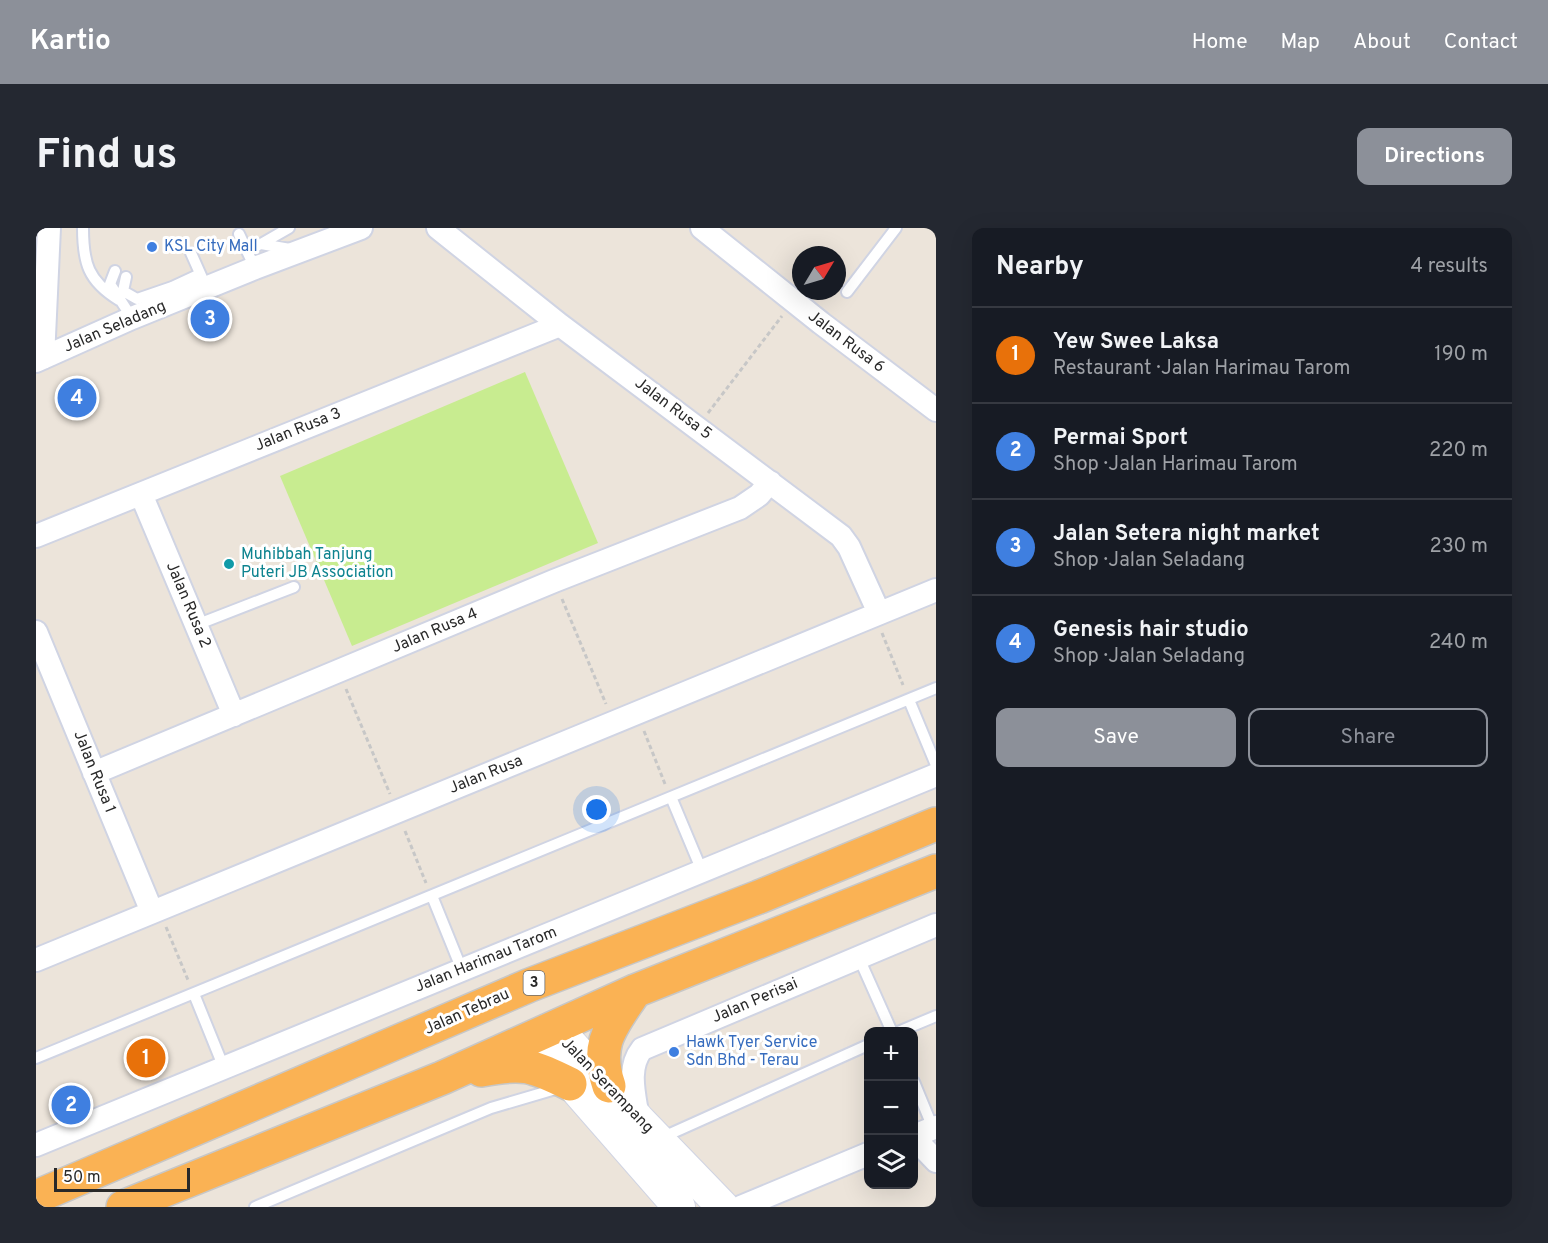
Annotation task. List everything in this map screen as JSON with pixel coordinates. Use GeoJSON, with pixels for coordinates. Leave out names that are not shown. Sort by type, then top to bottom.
{"type":"FeatureCollection","features":[{"type":"Feature","properties":{"kind":"highway","name":"Jalan Tebrau"},"geometry":{"type":"LineString","coordinates":[[36,1197],[530,985],[759,897],[936,824]]}},
{"type":"Feature","properties":{"kind":"highway"},"geometry":{"type":"LineString","coordinates":[[123,1207],[441,1078],[635,991],[936,871]]}},
{"type":"Feature","properties":{"kind":"highway"},"geometry":{"type":"LineString","coordinates":[[546,1030],[552,1011],[560,999],[575,988],[595,976],[759,897]]}},
{"type":"Feature","properties":{"kind":"highway"},"geometry":{"type":"LineString","coordinates":[[609,1086],[603,1070],[602,1056],[606,1039],[635,991]]}},
{"type":"Feature","properties":{"kind":"highway"},"geometry":{"type":"LineString","coordinates":[[314,1079],[498,1023],[513,1022],[546,1030]]}},
{"type":"Feature","properties":{"kind":"highway"},"geometry":{"type":"LineString","coordinates":[[441,1078],[508,1065],[519,1065],[542,1070],[570,1084]]}},
{"type":"Feature","properties":{"kind":"main road","name":"Jalan Serampang"},"geometry":{"type":"LineString","coordinates":[[679,1207],[548,1058],[544,1045],[546,1030],[568,1041],[723,1207]]}},
{"type":"Feature","properties":{"kind":"street"},"geometry":{"type":"LineString","coordinates":[[40,359],[49,228]]}},
{"type":"Feature","properties":{"kind":"street","name":"Jalan Seladang"},"geometry":{"type":"LineString","coordinates":[[40,359],[126,309],[203,281],[251,259],[301,250],[361,228]]}},
{"type":"Feature","properties":{"kind":"street","name":"Jalan Rusa 5"},"geometry":{"type":"LineString","coordinates":[[438,228],[560,324],[841,536],[849,547],[876,614]]}},
{"type":"Feature","properties":{"kind":"street","name":"Jalan Rusa 6"},"geometry":{"type":"LineString","coordinates":[[702,228],[936,410]]}},
{"type":"Feature","properties":{"kind":"street","name":"Jalan Rusa 3"},"geometry":{"type":"LineString","coordinates":[[36,536],[560,324]]}},
{"type":"Feature","properties":{"kind":"street","name":"Jalan Rusa 4"},"geometry":{"type":"LineString","coordinates":[[94,773],[554,581],[740,508],[759,495],[770,482]]}},
{"type":"Feature","properties":{"kind":"street","name":"Jalan Rusa 2"},"geometry":{"type":"LineString","coordinates":[[141,494],[234,715]]}},
{"type":"Feature","properties":{"kind":"street","name":"Jalan Rusa"},"geometry":{"type":"LineString","coordinates":[[36,960],[936,590]]}},
{"type":"Feature","properties":{"kind":"street","name":"Jalan Rusa 1"},"geometry":{"type":"LineString","coordinates":[[36,632],[94,773],[155,911]]}},
{"type":"Feature","properties":{"kind":"street","name":"Jalan Harimau Tarom"},"geometry":{"type":"LineString","coordinates":[[36,1145],[936,775]]}},
{"type":"Feature","properties":{"kind":"street","name":"Jalan Perisai"},"geometry":{"type":"LineString","coordinates":[[648,1129],[632,1076],[635,1058],[642,1049],[936,925]]}},
{"type":"Feature","properties":{"kind":"street"},"geometry":{"type":"LineString","coordinates":[[924,1132],[936,1161]]}},
{"type":"Feature","properties":{"kind":"street"},"geometry":{"type":"LineString","coordinates":[[741,1207],[864,1156]]}},
{"type":"Feature","properties":{"kind":"lane"},"geometry":{"type":"LineString","coordinates":[[83,228],[83,255],[94,279],[126,309]]}},
{"type":"Feature","properties":{"kind":"lane"},"geometry":{"type":"LineString","coordinates":[[251,259],[261,244],[289,228]]}},
{"type":"Feature","properties":{"kind":"lane"},"geometry":{"type":"LineString","coordinates":[[847,292],[896,228]]}},
{"type":"Feature","properties":{"kind":"lane"},"geometry":{"type":"LineString","coordinates":[[239,234],[251,259]]}},
{"type":"Feature","properties":{"kind":"lane"},"geometry":{"type":"LineString","coordinates":[[261,244],[301,250]]}},
{"type":"Feature","properties":{"kind":"lane"},"geometry":{"type":"LineString","coordinates":[[126,277],[123,291],[137,299],[172,287],[203,281],[191,253]]}},
{"type":"Feature","properties":{"kind":"lane"},"geometry":{"type":"LineString","coordinates":[[115,271],[110,284],[126,309]]}},
{"type":"Feature","properties":{"kind":"lane"},"geometry":{"type":"LineString","coordinates":[[196,625],[294,587]]}},
{"type":"Feature","properties":{"kind":"lane"},"geometry":{"type":"LineString","coordinates":[[36,1058],[936,688]]}},
{"type":"Feature","properties":{"kind":"lane"},"geometry":{"type":"LineString","coordinates":[[909,700],[936,765]]}},
{"type":"Feature","properties":{"kind":"lane"},"geometry":{"type":"LineString","coordinates":[[671,797],[702,871]]}},
{"type":"Feature","properties":{"kind":"lane"},"geometry":{"type":"LineString","coordinates":[[432,896],[462,970]]}},
{"type":"Feature","properties":{"kind":"lane"},"geometry":{"type":"LineString","coordinates":[[859,958],[890,1027]]}},
{"type":"Feature","properties":{"kind":"lane"},"geometry":{"type":"LineString","coordinates":[[194,993],[224,1068]]}},
{"type":"Feature","properties":{"kind":"lane"},"geometry":{"type":"LineString","coordinates":[[910,1027],[936,1016]]}},
{"type":"Feature","properties":{"kind":"lane"},"geometry":{"type":"LineString","coordinates":[[648,1129],[864,1047]]}},
{"type":"Feature","properties":{"kind":"lane"},"geometry":{"type":"LineString","coordinates":[[255,1207],[491,1108],[570,1084]]}},
{"type":"Feature","properties":{"kind":"lane"},"geometry":{"type":"LineString","coordinates":[[918,1102],[924,1132]]}},
{"type":"Feature","properties":{"kind":"path"},"geometry":{"type":"LineString","coordinates":[[698,426],[794,301]]}},
{"type":"Feature","properties":{"kind":"path"},"geometry":{"type":"LineString","coordinates":[[554,581],[614,722]]}},
{"type":"Feature","properties":{"kind":"path"},"geometry":{"type":"LineString","coordinates":[[876,614],[909,700]]}},
{"type":"Feature","properties":{"kind":"path"},"geometry":{"type":"LineString","coordinates":[[339,671],[432,896]]}},
{"type":"Feature","properties":{"kind":"path"},"geometry":{"type":"LineString","coordinates":[[636,713],[671,797]]}},
{"type":"Feature","properties":{"kind":"path"},"geometry":{"type":"LineString","coordinates":[[155,911],[194,993]]}},
{"type":"Feature","properties":{"kind":"green space"},"geometry":{"type":"Polygon","coordinates":[[[525,372],[598,543],[352,646],[280,476],[525,372]]]}},
{"type":"Feature","properties":{"kind":"place","name":"KSL City Mall"},"geometry":{"type":"Point","coordinates":[152,247]}},
{"type":"Feature","properties":{"kind":"place","name":"Jalan Setera night market"},"geometry":{"type":"Point","coordinates":[210,319]}},
{"type":"Feature","properties":{"kind":"place","name":"Genesis hair studio"},"geometry":{"type":"Point","coordinates":[77,398]}},
{"type":"Feature","properties":{"kind":"place","name":"Muhibbah Tanjung Puteri JB Association"},"geometry":{"type":"Point","coordinates":[229,564]}},
{"type":"Feature","properties":{"kind":"place","name":"Hawk Tyer Service Sdn Bhd - Terau"},"geometry":{"type":"Point","coordinates":[674,1052]}},
{"type":"Feature","properties":{"kind":"place","name":"Yew Swee Laksa"},"geometry":{"type":"Point","coordinates":[146,1058]}},
{"type":"Feature","properties":{"kind":"place","name":"Permai Sport"},"geometry":{"type":"Point","coordinates":[71,1105]}}]}
